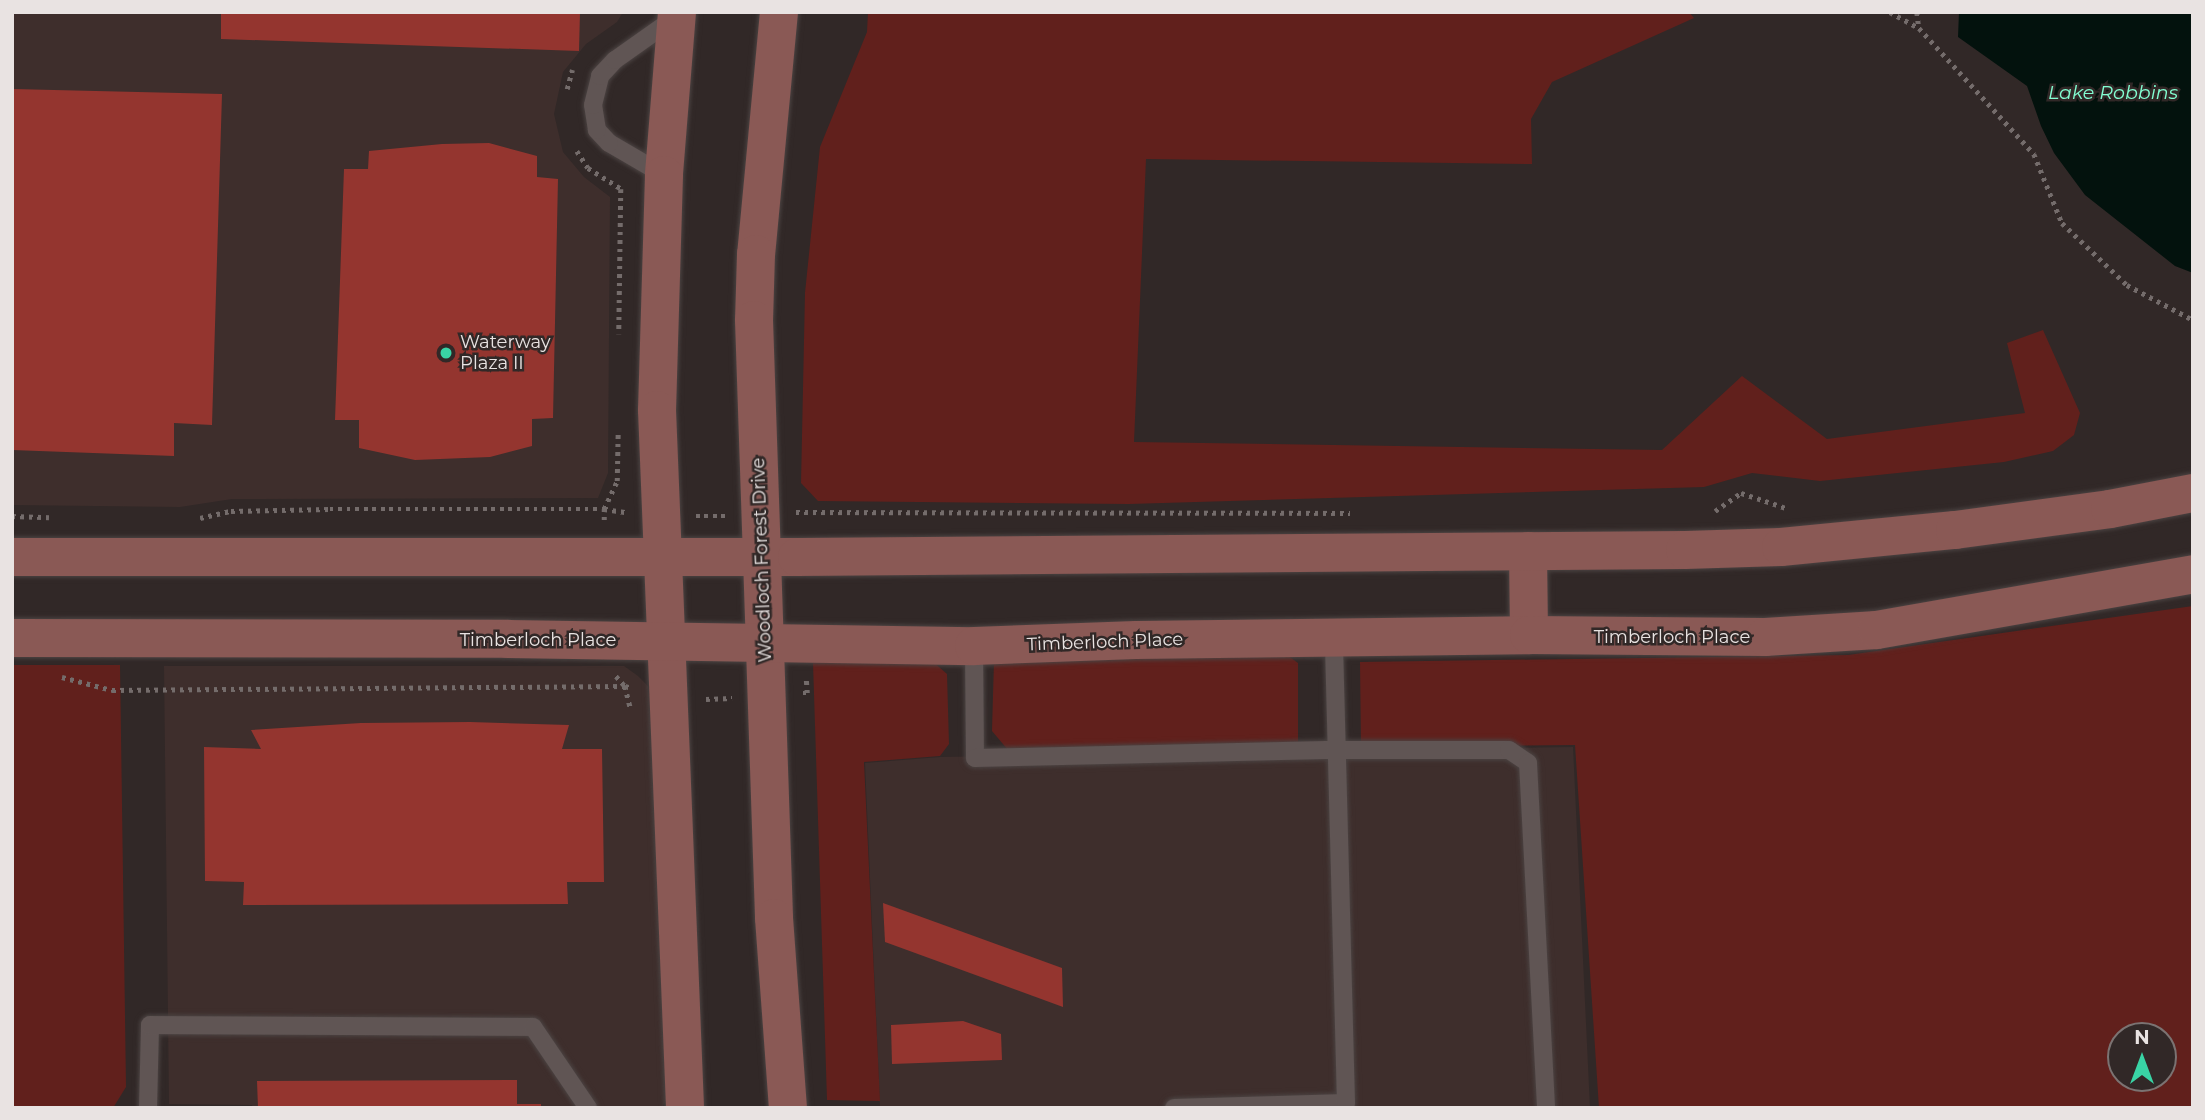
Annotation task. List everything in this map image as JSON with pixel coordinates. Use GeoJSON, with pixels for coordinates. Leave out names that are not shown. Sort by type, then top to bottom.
{"type":"FeatureCollection","features":[{"type":"Feature","properties":{"kind":"street","name":"Woodloch Forest Drive"},"geometry":{"type":"LineString","coordinates":[[779,12],[756,254],[754,320],[776,507],[762,556],[774,918],[788,1108]]}},
{"type":"Feature","properties":{"kind":"street"},"geometry":{"type":"LineString","coordinates":[[676,15],[664,174],[657,410],[685,1108]]}},
{"type":"Feature","properties":{"kind":"street"},"geometry":{"type":"LineString","coordinates":[[12,556],[762,556],[1781,547],[1955,530],[2110,509],[2193,493]]}},
{"type":"Feature","properties":{"kind":"street"},"geometry":{"type":"LineString","coordinates":[[1528,551],[1529,635]]}},
{"type":"Feature","properties":{"kind":"street","name":"Timberloch Place"},"geometry":{"type":"LineString","coordinates":[[12,638],[607,640],[974,646],[1529,635],[1765,637],[1877,630],[2193,574]]}},
{"type":"Feature","properties":{"kind":"lane"},"geometry":{"type":"LineString","coordinates":[[664,174],[609,143],[597,130],[593,104],[600,76],[615,60],[676,15]]}},
{"type":"Feature","properties":{"kind":"lane"},"geometry":{"type":"LineString","coordinates":[[1174,1108],[1346,1103],[1334,639]]}},
{"type":"Feature","properties":{"kind":"lane"},"geometry":{"type":"LineString","coordinates":[[974,646],[975,758],[1337,750],[1509,750],[1528,763],[1546,1108]]}},
{"type":"Feature","properties":{"kind":"lane"},"geometry":{"type":"LineString","coordinates":[[148,1108],[150,1025],[164,1025],[533,1027],[588,1108]]}},
{"type":"Feature","properties":{"kind":"path"},"geometry":{"type":"LineString","coordinates":[[1890,12],[1919,28],[2034,154],[2062,223],[2127,285],[2193,320]]}},
{"type":"Feature","properties":{"kind":"path"},"geometry":{"type":"LineString","coordinates":[[1917,12],[1919,28]]}},
{"type":"Feature","properties":{"kind":"path"},"geometry":{"type":"LineString","coordinates":[[565,99],[574,68]]}},
{"type":"Feature","properties":{"kind":"path"},"geometry":{"type":"LineString","coordinates":[[572,142],[588,168],[621,189],[619,342]]}},
{"type":"Feature","properties":{"kind":"path"},"geometry":{"type":"LineString","coordinates":[[606,556],[604,509],[617,481],[618,425]]}},
{"type":"Feature","properties":{"kind":"path"},"geometry":{"type":"LineString","coordinates":[[1712,513],[1741,493],[1793,508]]}},
{"type":"Feature","properties":{"kind":"path"},"geometry":{"type":"LineString","coordinates":[[187,522],[231,511],[604,509],[662,516],[776,507],[792,512],[1364,513]]}},
{"type":"Feature","properties":{"kind":"path"},"geometry":{"type":"LineString","coordinates":[[12,516],[52,517]]}},
{"type":"Feature","properties":{"kind":"path"},"geometry":{"type":"LineString","coordinates":[[607,640],[609,668],[625,686]]}},
{"type":"Feature","properties":{"kind":"path"},"geometry":{"type":"LineString","coordinates":[[49,677],[62,677],[112,690],[625,686],[668,700],[807,693]]}},
{"type":"Feature","properties":{"kind":"shaded area"},"geometry":{"type":"Polygon","coordinates":[[[12,12],[623,12],[617,22],[586,44],[563,72],[554,114],[563,152],[584,177],[610,197],[608,473],[598,498],[232,499],[180,507],[12,505],[12,12]]]}},
{"type":"Feature","properties":{"kind":"shaded area"},"geometry":{"type":"Polygon","coordinates":[[[868,12],[1689,12],[1694,18],[1552,82],[1531,119],[1532,164],[1146,159],[1134,442],[1662,450],[1742,376],[1827,439],[2025,413],[2007,343],[2043,330],[2080,413],[2074,435],[2053,451],[2004,462],[1820,481],[1752,473],[1704,487],[1129,504],[818,501],[801,483],[805,293],[820,147],[867,32],[868,12]]]}},
{"type":"Feature","properties":{"kind":"shaded area"},"geometry":{"type":"Polygon","coordinates":[[[2193,606],[2193,1108],[1599,1108],[1575,745],[1361,747],[1360,662],[1848,655],[2193,606]]]}},
{"type":"Feature","properties":{"kind":"shaded area"},"geometry":{"type":"Polygon","coordinates":[[[1287,655],[1298,663],[1298,748],[1008,750],[992,731],[994,661],[1287,655]]]}},
{"type":"Feature","properties":{"kind":"shaded area"},"geometry":{"type":"Polygon","coordinates":[[[931,660],[947,674],[949,744],[940,756],[864,762],[880,1101],[827,1100],[813,663],[931,660]]]}},
{"type":"Feature","properties":{"kind":"shaded area"},"geometry":{"type":"Polygon","coordinates":[[[12,665],[120,665],[126,1087],[113,1108],[12,1108],[12,665]]]}},
{"type":"Feature","properties":{"kind":"shaded area"},"geometry":{"type":"Polygon","coordinates":[[[164,666],[624,666],[638,676],[648,686],[655,738],[668,1096],[663,1106],[253,1108],[252,1105],[169,1104],[164,666]]]}},
{"type":"Feature","properties":{"kind":"shaded area"},"geometry":{"type":"Polygon","coordinates":[[[1573,747],[1590,1108],[880,1108],[865,763],[940,757],[1573,747]]]}},
{"type":"Feature","properties":{"kind":"water","name":"Lake Robbins"},"geometry":{"type":"Polygon","coordinates":[[[1959,12],[2193,12],[2193,273],[2175,266],[2085,195],[2054,153],[2027,86],[1958,37],[1959,12]]]}},
{"type":"Feature","properties":{"kind":"building"},"geometry":{"type":"Polygon","coordinates":[[[221,12],[580,12],[579,51],[221,39],[221,12]]]}},
{"type":"Feature","properties":{"kind":"building"},"geometry":{"type":"Polygon","coordinates":[[[12,89],[222,94],[212,425],[174,423],[174,456],[12,450],[12,89]]]}},
{"type":"Feature","properties":{"kind":"building","name":"Waterway Plaza II"},"geometry":{"type":"Polygon","coordinates":[[[489,143],[537,156],[537,177],[558,179],[553,418],[532,419],[532,446],[490,457],[415,460],[359,448],[359,420],[335,420],[344,169],[368,169],[369,151],[442,144],[489,143]]]}},
{"type":"Feature","properties":{"kind":"building"},"geometry":{"type":"Polygon","coordinates":[[[361,723],[569,725],[562,749],[602,749],[604,882],[567,882],[568,904],[243,905],[244,882],[205,881],[204,747],[261,749],[251,730],[361,723]]]}},
{"type":"Feature","properties":{"kind":"building"},"geometry":{"type":"Polygon","coordinates":[[[883,903],[1062,968],[1063,1007],[885,942],[883,903]]]}},
{"type":"Feature","properties":{"kind":"building"},"geometry":{"type":"Polygon","coordinates":[[[963,1021],[1001,1034],[1002,1060],[892,1064],[891,1025],[963,1021]]]}},
{"type":"Feature","properties":{"kind":"building"},"geometry":{"type":"Polygon","coordinates":[[[517,1080],[517,1104],[541,1104],[541,1108],[258,1108],[257,1081],[517,1080]]]}},
{"type":"Feature","properties":{"kind":"place","name":"Waterway Plaza II"},"geometry":{"type":"Point","coordinates":[446,353]}}]}
